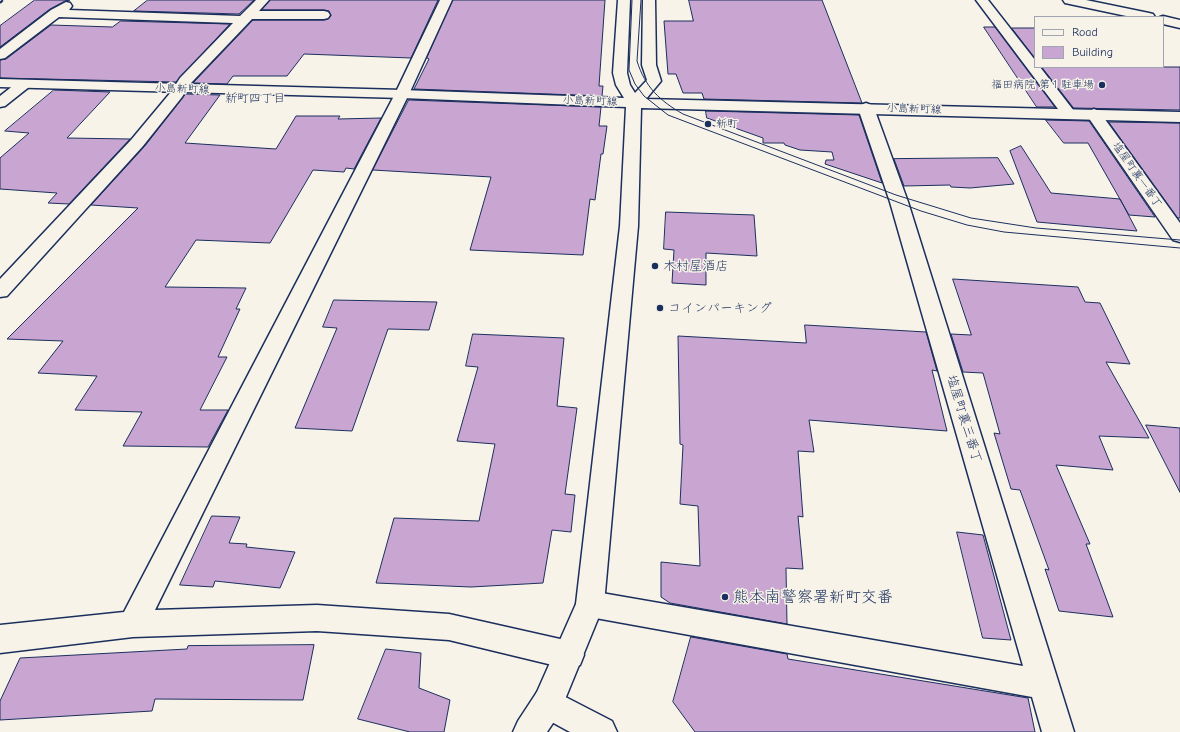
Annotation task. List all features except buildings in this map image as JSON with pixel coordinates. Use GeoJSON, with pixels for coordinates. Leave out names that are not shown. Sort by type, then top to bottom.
{"type":"FeatureCollection","features":[{"type":"Feature","properties":{"kind":"street"},"geometry":{"type":"LineString","coordinates":[[0,55],[74,0]]}},
{"type":"Feature","properties":{"kind":"street"},"geometry":{"type":"LineString","coordinates":[[0,291],[137,143],[181,89],[185,81],[263,0]]}},
{"type":"Feature","properties":{"kind":"street"},"geometry":{"type":"LineString","coordinates":[[133,624],[402,94],[446,0]]}},
{"type":"Feature","properties":{"kind":"street"},"geometry":{"type":"LineString","coordinates":[[529,732],[548,703],[590,604],[629,226],[634,103],[622,85],[620,73],[624,0]]}},
{"type":"Feature","properties":{"kind":"street"},"geometry":{"type":"LineString","coordinates":[[634,103],[654,81],[649,65],[649,0]]}},
{"type":"Feature","properties":{"kind":"street"},"geometry":{"type":"LineString","coordinates":[[982,0],[1069,114]]}},
{"type":"Feature","properties":{"kind":"street"},"geometry":{"type":"LineString","coordinates":[[1068,0],[1144,16]]}},
{"type":"Feature","properties":{"kind":"street"},"geometry":{"type":"LineString","coordinates":[[55,14],[246,17],[324,15]]}},
{"type":"Feature","properties":{"kind":"street"},"geometry":{"type":"LineString","coordinates":[[1164,20],[1180,24]]}},
{"type":"Feature","properties":{"kind":"street","name":"小島新町線"},"geometry":{"type":"LineString","coordinates":[[0,83],[402,94],[634,103],[1180,116]]}},
{"type":"Feature","properties":{"kind":"street"},"geometry":{"type":"LineString","coordinates":[[0,103],[24,84]]}},
{"type":"Feature","properties":{"kind":"street","name":"塩屋町裏三番丁"},"geometry":{"type":"LineString","coordinates":[[866,108],[899,202],[1058,732]]}},
{"type":"Feature","properties":{"kind":"street","name":"塩屋町裏一番丁"},"geometry":{"type":"LineString","coordinates":[[1094,114],[1180,236]]}},
{"type":"Feature","properties":{"kind":"street"},"geometry":{"type":"LineString","coordinates":[[590,604],[1044,684]]}},
{"type":"Feature","properties":{"kind":"street"},"geometry":{"type":"LineString","coordinates":[[0,639],[133,624],[317,618],[449,627],[569,655]]}},
{"type":"Feature","properties":{"kind":"street"},"geometry":{"type":"LineString","coordinates":[[548,703],[601,732]]}},
{"type":"Feature","properties":{"kind":"tram line"},"geometry":{"type":"LineString","coordinates":[[632,0],[629,70],[635,84],[644,96],[668,115],[921,211],[967,225],[1004,232],[1180,248]]}},
{"type":"Feature","properties":{"kind":"tram line"},"geometry":{"type":"LineString","coordinates":[[641,0],[637,61],[640,70],[654,92],[667,104],[683,114],[896,195],[971,218],[1036,228],[1180,240]]}},
{"type":"Feature","properties":{"kind":"railway"},"geometry":{"type":"LineString","coordinates":[[0,3],[3,0]]}},
{"type":"Feature","properties":{"kind":"place","name":"福田病院 第１駐車場"},"geometry":{"type":"Point","coordinates":[1102,85]}},
{"type":"Feature","properties":{"kind":"place","name":"新町"},"geometry":{"type":"Point","coordinates":[708,124]}},
{"type":"Feature","properties":{"kind":"place","name":"木村屋酒店"},"geometry":{"type":"Point","coordinates":[655,266]}},
{"type":"Feature","properties":{"kind":"place","name":"コインパーキング"},"geometry":{"type":"Point","coordinates":[660,308]}},
{"type":"Feature","properties":{"kind":"place","name":"熊本南警察署新町交番"},"geometry":{"type":"Point","coordinates":[725,597]}},
{"type":"Feature","properties":{"kind":"district","name":"新町四丁目"},"geometry":{"type":"Point","coordinates":[255,99]}}]}
